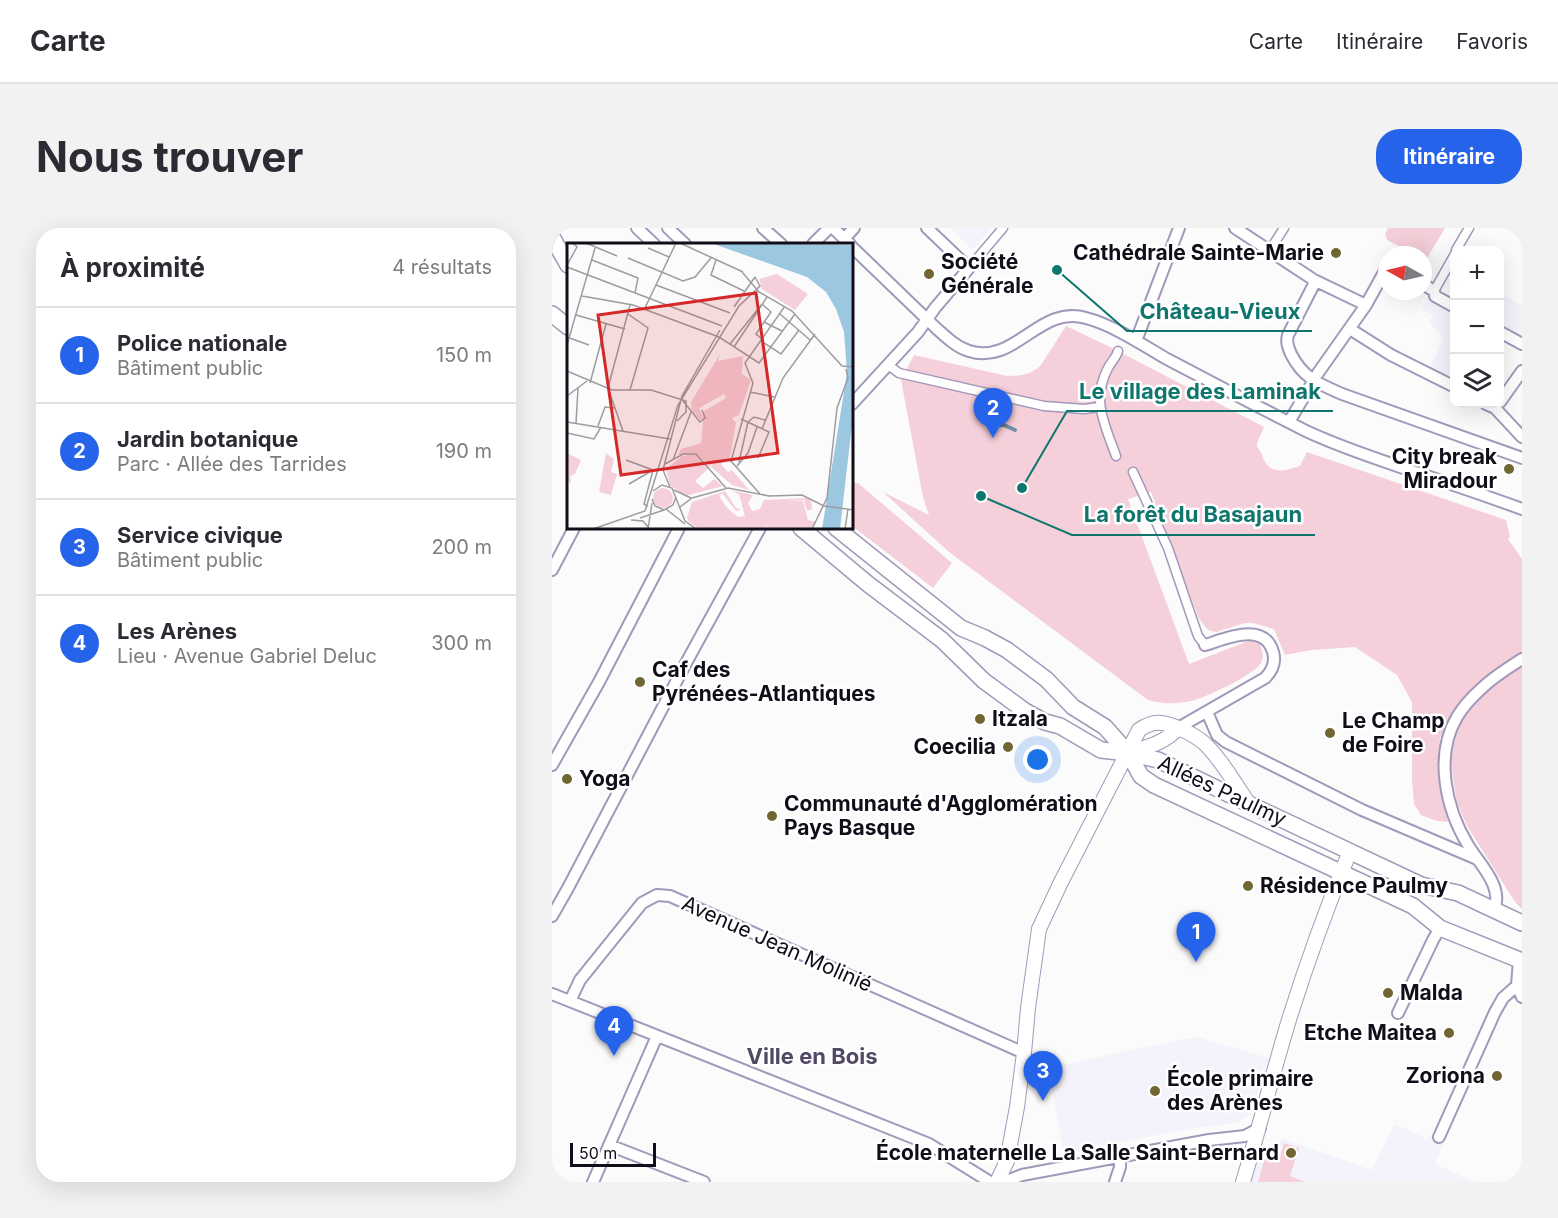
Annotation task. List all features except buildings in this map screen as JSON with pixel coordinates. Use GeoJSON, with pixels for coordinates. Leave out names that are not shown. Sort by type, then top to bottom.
{"type":"FeatureCollection","features":[{"type":"Feature","properties":{"kind":"main road"},"geometry":{"type":"LineString","coordinates":[[552,237],[567,263]]}},
{"type":"Feature","properties":{"kind":"main road"},"geometry":{"type":"LineString","coordinates":[[552,314],[567,326]]}},
{"type":"Feature","properties":{"kind":"main road","name":"Allées Paulmy"},"geometry":{"type":"LineString","coordinates":[[803,530],[868,584],[942,640],[984,681],[1025,711],[1045,722],[1060,726],[1101,750],[1158,760],[1420,885],[1458,893],[1522,923]]}},
{"type":"Feature","properties":{"kind":"main road"},"geometry":{"type":"LineString","coordinates":[[838,530],[961,628],[1007,650],[1046,679],[1073,707],[1105,727],[1128,753],[1141,776],[1154,785],[1413,906],[1440,928],[1521,960]]}},
{"type":"Feature","properties":{"kind":"street"},"geometry":{"type":"LineString","coordinates":[[638,228],[653,243]]}},
{"type":"Feature","properties":{"kind":"street"},"geometry":{"type":"LineString","coordinates":[[668,228],[684,243]]}},
{"type":"Feature","properties":{"kind":"street"},"geometry":{"type":"LineString","coordinates":[[763,228],[780,243]]}},
{"type":"Feature","properties":{"kind":"street"},"geometry":{"type":"LineString","coordinates":[[814,243],[831,228],[848,243],[854,228]]}},
{"type":"Feature","properties":{"kind":"street"},"geometry":{"type":"LineString","coordinates":[[927,228],[969,268]]}},
{"type":"Feature","properties":{"kind":"street"},"geometry":{"type":"LineString","coordinates":[[854,401],[927,320],[1003,228]]}},
{"type":"Feature","properties":{"kind":"street"},"geometry":{"type":"LineString","coordinates":[[1136,342],[1179,228]]}},
{"type":"Feature","properties":{"kind":"street"},"geometry":{"type":"LineString","coordinates":[[1235,228],[1314,280],[1366,305]]}},
{"type":"Feature","properties":{"kind":"street"},"geometry":{"type":"LineString","coordinates":[[1270,250],[1284,228]]}},
{"type":"Feature","properties":{"kind":"street"},"geometry":{"type":"LineString","coordinates":[[1458,246],[1469,228]]}},
{"type":"Feature","properties":{"kind":"street"},"geometry":{"type":"LineString","coordinates":[[854,249],[950,341],[969,351],[987,353],[1001,350],[1044,323],[1067,315],[1085,317],[1317,436],[1522,509]]}},
{"type":"Feature","properties":{"kind":"street"},"geometry":{"type":"LineString","coordinates":[[1450,261],[1434,291],[1435,296],[1450,304]]}},
{"type":"Feature","properties":{"kind":"street"},"geometry":{"type":"LineString","coordinates":[[1314,280],[1287,340],[1299,367],[1314,381],[1342,394],[1522,458]]}},
{"type":"Feature","properties":{"kind":"street"},"geometry":{"type":"LineString","coordinates":[[1289,422],[1378,283]]}},
{"type":"Feature","properties":{"kind":"street"},"geometry":{"type":"LineString","coordinates":[[1350,329],[1391,355],[1450,384]]}},
{"type":"Feature","properties":{"kind":"street"},"geometry":{"type":"LineString","coordinates":[[1504,334],[1522,344]]}},
{"type":"Feature","properties":{"kind":"street"},"geometry":{"type":"LineString","coordinates":[[1116,456],[1100,408],[1102,385],[1108,367],[1118,351]]}},
{"type":"Feature","properties":{"kind":"street"},"geometry":{"type":"LineString","coordinates":[[888,365],[899,372],[1044,406],[1100,408]]}},
{"type":"Feature","properties":{"kind":"street"},"geometry":{"type":"LineString","coordinates":[[1504,393],[1522,371]]}},
{"type":"Feature","properties":{"kind":"street"},"geometry":{"type":"LineString","coordinates":[[1498,408],[1522,437]]}},
{"type":"Feature","properties":{"kind":"street"},"geometry":{"type":"LineString","coordinates":[[1128,753],[1159,744],[1178,728],[1265,678],[1270,673],[1275,658],[1267,642],[1262,637],[1252,634],[1205,645],[1198,636],[1167,548],[1133,472]]}},
{"type":"Feature","properties":{"kind":"street"},"geometry":{"type":"LineString","coordinates":[[552,570],[573,530]]}},
{"type":"Feature","properties":{"kind":"street"},"geometry":{"type":"LineString","coordinates":[[552,765],[599,682],[678,530]]}},
{"type":"Feature","properties":{"kind":"street"},"geometry":{"type":"LineString","coordinates":[[552,916],[556,901],[759,530]]}},
{"type":"Feature","properties":{"kind":"street"},"geometry":{"type":"LineString","coordinates":[[1494,910],[1495,886],[1467,844],[1455,818],[1447,792],[1444,758],[1457,717],[1490,680],[1522,659]]}},
{"type":"Feature","properties":{"kind":"street"},"geometry":{"type":"LineString","coordinates":[[1207,712],[1217,735],[1226,742],[1362,810],[1477,859]]}},
{"type":"Feature","properties":{"kind":"street"},"geometry":{"type":"LineString","coordinates":[[1197,718],[1202,741]]}},
{"type":"Feature","properties":{"kind":"street"},"geometry":{"type":"LineString","coordinates":[[997,1182],[1007,1161],[1017,1107],[1039,929],[1139,730],[1151,724],[1161,723],[1178,728],[1202,741],[1249,804]]}},
{"type":"Feature","properties":{"kind":"street"},"geometry":{"type":"LineString","coordinates":[[1243,1182],[1288,1023],[1350,851]]}},
{"type":"Feature","properties":{"kind":"street","name":"Avenue Jean Molinié"},"geometry":{"type":"LineString","coordinates":[[570,1001],[580,980],[642,903],[657,895],[669,896],[1024,1053]]}},
{"type":"Feature","properties":{"kind":"street"},"geometry":{"type":"LineString","coordinates":[[1398,1012],[1440,928]]}},
{"type":"Feature","properties":{"kind":"street"},"geometry":{"type":"LineString","coordinates":[[1521,960],[1522,997]]}},
{"type":"Feature","properties":{"kind":"street"},"geometry":{"type":"LineString","coordinates":[[1439,1137],[1503,998],[1520,984]]}},
{"type":"Feature","properties":{"kind":"street"},"geometry":{"type":"LineString","coordinates":[[552,994],[929,1144],[990,1182]]}},
{"type":"Feature","properties":{"kind":"street"},"geometry":{"type":"LineString","coordinates":[[593,1182],[657,1036]]}},
{"type":"Feature","properties":{"kind":"street"},"geometry":{"type":"LineString","coordinates":[[1004,1182],[1022,1175],[1209,1140],[1245,1136],[1260,1128]]}},
{"type":"Feature","properties":{"kind":"street"},"geometry":{"type":"LineString","coordinates":[[609,1144],[704,1182]]}},
{"type":"Feature","properties":{"kind":"street"},"geometry":{"type":"LineString","coordinates":[[1114,1182],[1120,1167],[1119,1157]]}},
{"type":"Feature","properties":{"kind":"shaded area"},"geometry":{"type":"Polygon","coordinates":[[[950,228],[991,228],[973,250],[950,228]]]}},
{"type":"Feature","properties":{"kind":"shaded area"},"geometry":{"type":"Polygon","coordinates":[[[1388,228],[1445,228],[1432,250],[1432,246],[1399,246],[1387,240],[1385,234],[1388,228]]]}},
{"type":"Feature","properties":{"kind":"shaded area"},"geometry":{"type":"Polygon","coordinates":[[[1504,295],[1522,305],[1522,338],[1504,329],[1504,295]]]}},
{"type":"Feature","properties":{"kind":"shaded area"},"geometry":{"type":"Polygon","coordinates":[[[1426,300],[1431,300],[1450,311],[1450,373],[1447,379],[1428,369],[1444,340],[1440,337],[1442,334],[1432,328],[1433,325],[1429,323],[1433,315],[1422,309],[1426,300]]]}},
{"type":"Feature","properties":{"kind":"shaded area"},"geometry":{"type":"Polygon","coordinates":[[[1066,326],[1264,427],[1257,447],[1267,465],[1275,470],[1300,466],[1307,452],[1506,520],[1510,537],[1508,539],[1522,559],[1522,655],[1467,697],[1450,719],[1440,738],[1438,769],[1448,822],[1421,815],[1414,804],[1412,702],[1397,675],[1355,647],[1311,650],[1285,655],[1274,629],[1245,623],[1216,632],[1208,630],[1199,619],[1151,492],[1128,499],[1189,664],[1251,640],[1257,641],[1263,657],[1257,668],[1239,680],[1198,699],[1180,703],[1148,700],[949,552],[883,492],[929,515],[923,497],[901,380],[914,355],[1007,376],[1021,375],[1030,373],[1041,365],[1066,326]]]}},
{"type":"Feature","properties":{"kind":"shaded area"},"geometry":{"type":"Polygon","coordinates":[[[854,483],[858,483],[952,563],[933,588],[854,528],[854,483]]]}},
{"type":"Feature","properties":{"kind":"shaded area"},"geometry":{"type":"Polygon","coordinates":[[[1522,664],[1522,909],[1515,902],[1467,826],[1457,803],[1451,765],[1453,746],[1462,719],[1502,676],[1522,664]]]}},
{"type":"Feature","properties":{"kind":"shaded area","name":"École primaire des Arènes"},"geometry":{"type":"Polygon","coordinates":[[[1197,1037],[1269,1058],[1251,1112],[1247,1117],[1236,1123],[1187,1129],[1064,1154],[1048,1069],[1197,1037]]]}},
{"type":"Feature","properties":{"kind":"shaded area","name":"École maternelle La Salle Saint-Bernard"},"geometry":{"type":"Polygon","coordinates":[[[1395,1124],[1427,1139],[1429,1135],[1444,1143],[1435,1164],[1475,1182],[1250,1182],[1261,1144],[1277,1150],[1281,1138],[1372,1170],[1395,1124]]]}},
{"type":"Feature","properties":{"kind":"shaded area"},"geometry":{"type":"Polygon","coordinates":[[[1284,1143],[1299,1148],[1290,1176],[1305,1182],[1258,1182],[1267,1151],[1280,1156],[1284,1143]]]}},
{"type":"Feature","properties":{"kind":"waterway"},"geometry":{"type":"LineString","coordinates":[[999,425],[1015,430]]}},
{"type":"Feature","properties":{"kind":"place","name":"Cathédrale Sainte-Marie"},"geometry":{"type":"Point","coordinates":[1336,253]}},
{"type":"Feature","properties":{"kind":"place","name":"Château-Vieux"},"geometry":{"type":"Point","coordinates":[1057,270]}},
{"type":"Feature","properties":{"kind":"place","name":"Société Générale"},"geometry":{"type":"Point","coordinates":[929,274]}},
{"type":"Feature","properties":{"kind":"place","name":"Jardin botanique"},"geometry":{"type":"Point","coordinates":[993,438]}},
{"type":"Feature","properties":{"kind":"place","name":"City break Miradour"},"geometry":{"type":"Point","coordinates":[1509,469]}},
{"type":"Feature","properties":{"kind":"place","name":"Le village des Laminak"},"geometry":{"type":"Point","coordinates":[1022,488]}},
{"type":"Feature","properties":{"kind":"place","name":"La forêt du Basajaun"},"geometry":{"type":"Point","coordinates":[981,496]}},
{"type":"Feature","properties":{"kind":"place","name":"Caf des Pyrénées-Atlantiques"},"geometry":{"type":"Point","coordinates":[640,682]}},
{"type":"Feature","properties":{"kind":"place","name":"Itzala"},"geometry":{"type":"Point","coordinates":[980,719]}},
{"type":"Feature","properties":{"kind":"place","name":"Le Champ de Foire"},"geometry":{"type":"Point","coordinates":[1330,733]}},
{"type":"Feature","properties":{"kind":"place","name":"Coecilia"},"geometry":{"type":"Point","coordinates":[1008,747]}},
{"type":"Feature","properties":{"kind":"place","name":"Yoga"},"geometry":{"type":"Point","coordinates":[567,779]}},
{"type":"Feature","properties":{"kind":"place","name":"Communauté d'Agglomération Pays Basque"},"geometry":{"type":"Point","coordinates":[772,816]}},
{"type":"Feature","properties":{"kind":"place","name":"Résidence Paulmy"},"geometry":{"type":"Point","coordinates":[1248,886]}},
{"type":"Feature","properties":{"kind":"place","name":"Police nationale"},"geometry":{"type":"Point","coordinates":[1196,962]}},
{"type":"Feature","properties":{"kind":"place","name":"Malda"},"geometry":{"type":"Point","coordinates":[1388,993]}},
{"type":"Feature","properties":{"kind":"place","name":"Etche Maitea"},"geometry":{"type":"Point","coordinates":[1449,1033]}},
{"type":"Feature","properties":{"kind":"place","name":"Les Arènes"},"geometry":{"type":"Point","coordinates":[614,1056]}},
{"type":"Feature","properties":{"kind":"place","name":"Zoriona"},"geometry":{"type":"Point","coordinates":[1497,1076]}},
{"type":"Feature","properties":{"kind":"place","name":"École primaire des Arènes"},"geometry":{"type":"Point","coordinates":[1155,1091]}},
{"type":"Feature","properties":{"kind":"place","name":"Service civique"},"geometry":{"type":"Point","coordinates":[1043,1101]}},
{"type":"Feature","properties":{"kind":"place","name":"École maternelle La Salle Saint-Bernard"},"geometry":{"type":"Point","coordinates":[1291,1153]}},
{"type":"Feature","properties":{"kind":"district","name":"Ville en Bois"},"geometry":{"type":"Point","coordinates":[812,1056]}}]}
